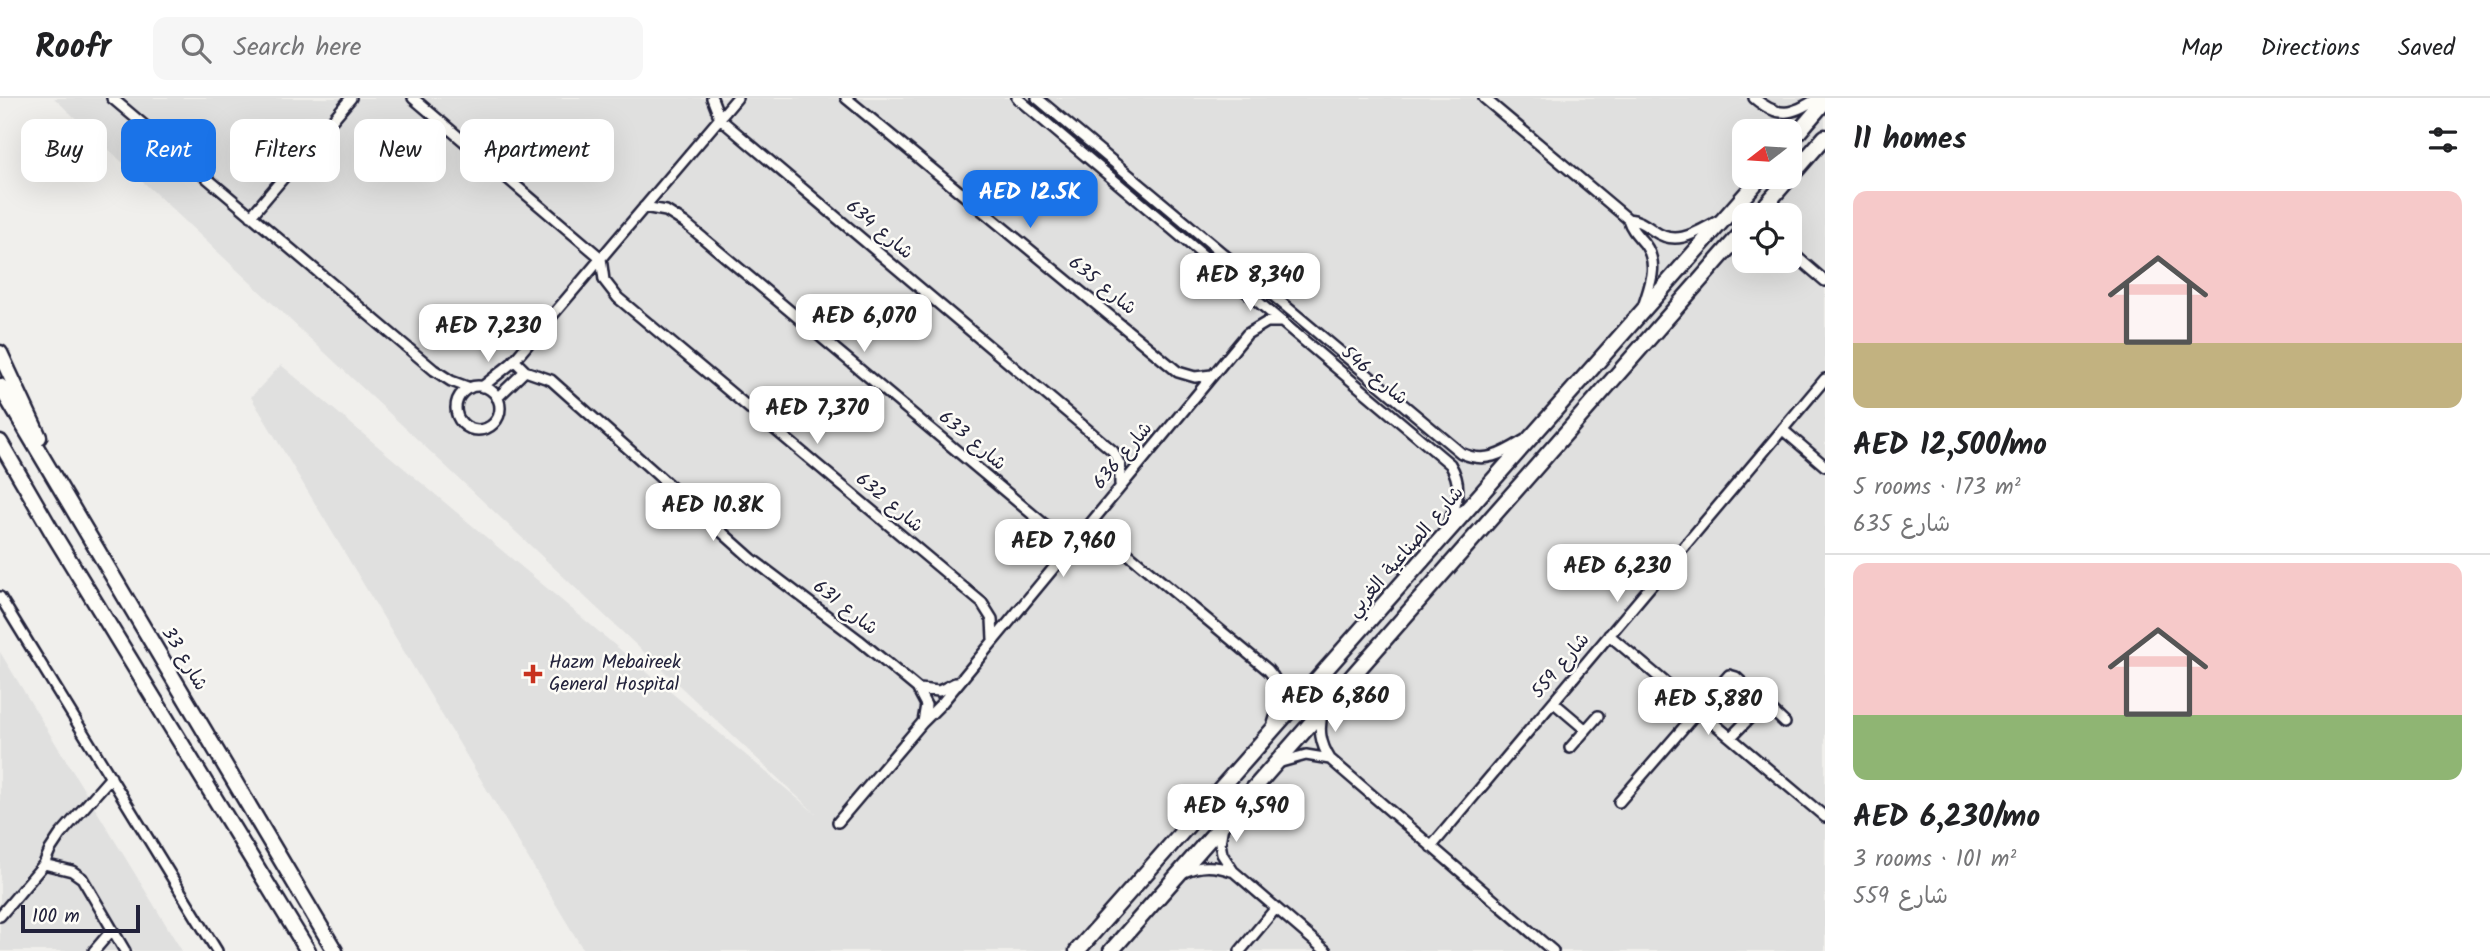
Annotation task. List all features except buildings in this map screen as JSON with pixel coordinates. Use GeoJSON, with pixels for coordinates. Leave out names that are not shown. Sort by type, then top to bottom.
{"type":"FeatureCollection","features":[{"type":"Feature","properties":{"kind":"main road"},"geometry":{"type":"LineString","coordinates":[[1802,128],[1825,102]]}},
{"type":"Feature","properties":{"kind":"main road"},"geometry":{"type":"LineString","coordinates":[[1767,203],[1825,137]]}},
{"type":"Feature","properties":{"kind":"main road","name":"شارع الصناعية الغربي"},"geometry":{"type":"LineString","coordinates":[[1077,951],[1751,189]]}},
{"type":"Feature","properties":{"kind":"main road"},"geometry":{"type":"LineString","coordinates":[[1111,951],[1732,244]]}},
{"type":"Feature","properties":{"kind":"main road"},"geometry":{"type":"LineString","coordinates":[[0,353],[62,489]]}},
{"type":"Feature","properties":{"kind":"main road","name":"شارع 33"},"geometry":{"type":"LineString","coordinates":[[0,386],[335,951]]}},
{"type":"Feature","properties":{"kind":"main road"},"geometry":{"type":"LineString","coordinates":[[0,442],[308,951]]}},
{"type":"Feature","properties":{"kind":"main road"},"geometry":{"type":"LineString","coordinates":[[0,456],[34,502]]}},
{"type":"Feature","properties":{"kind":"street"},"geometry":{"type":"LineString","coordinates":[[112,98],[434,370],[451,381],[470,388],[489,389],[497,398],[500,414],[494,425],[482,430],[470,429],[460,421],[456,408],[460,396],[470,388]]}},
{"type":"Feature","properties":{"kind":"street"},"geometry":{"type":"LineString","coordinates":[[251,216],[351,98]]}},
{"type":"Feature","properties":{"kind":"street"},"geometry":{"type":"LineString","coordinates":[[413,98],[601,258]]}},
{"type":"Feature","properties":{"kind":"street"},"geometry":{"type":"LineString","coordinates":[[712,98],[720,119]]}},
{"type":"Feature","properties":{"kind":"street"},"geometry":{"type":"LineString","coordinates":[[482,387],[514,360],[737,98]]}},
{"type":"Feature","properties":{"kind":"street","name":"شارع 635"},"geometry":{"type":"LineString","coordinates":[[846,98],[1178,372],[1195,377],[1212,375]]}},
{"type":"Feature","properties":{"kind":"street","name":"شارع 546"},"geometry":{"type":"LineString","coordinates":[[1017,98],[1450,464],[1459,484],[1459,495],[1439,544]]}},
{"type":"Feature","properties":{"kind":"street","name":"شارع 546"},"geometry":{"type":"LineString","coordinates":[[1037,98],[1461,453],[1471,458],[1494,457],[1536,433]]}},
{"type":"Feature","properties":{"kind":"street"},"geometry":{"type":"LineString","coordinates":[[1484,98],[1628,219],[1646,246],[1654,266],[1653,277],[1640,314]]}},
{"type":"Feature","properties":{"kind":"street"},"geometry":{"type":"LineString","coordinates":[[1754,98],[1772,111],[1792,113],[1818,98]]}},
{"type":"Feature","properties":{"kind":"street","name":"شارع 634"},"geometry":{"type":"LineString","coordinates":[[720,119],[1107,445],[1120,465],[1121,481],[1118,489]]}},
{"type":"Feature","properties":{"kind":"street"},"geometry":{"type":"LineString","coordinates":[[1775,203],[1776,193]]}},
{"type":"Feature","properties":{"kind":"street","name":"شارع 633"},"geometry":{"type":"LineString","coordinates":[[644,207],[666,211],[685,223],[1044,524],[1059,533],[1085,530]]}},
{"type":"Feature","properties":{"kind":"street"},"geometry":{"type":"LineString","coordinates":[[1628,219],[1641,222],[1656,233],[1675,239],[1695,234],[1727,216]]}},
{"type":"Feature","properties":{"kind":"street"},"geometry":{"type":"LineString","coordinates":[[1722,255],[1732,250]]}},
{"type":"Feature","properties":{"kind":"street","name":"شارع 632"},"geometry":{"type":"LineString","coordinates":[[601,258],[604,280],[618,298],[982,603],[992,619],[993,639]]}},
{"type":"Feature","properties":{"kind":"street"},"geometry":{"type":"LineString","coordinates":[[1802,261],[1825,281]]}},
{"type":"Feature","properties":{"kind":"street","name":"شارع 636"},"geometry":{"type":"LineString","coordinates":[[838,822],[942,703],[1212,375],[1253,329],[1267,322],[1283,322]]}},
{"type":"Feature","properties":{"kind":"street"},"geometry":{"type":"LineString","coordinates":[[497,398],[525,371],[514,360]]}},
{"type":"Feature","properties":{"kind":"street","name":"شارع 631"},"geometry":{"type":"LineString","coordinates":[[525,371],[551,380],[752,559],[917,688]]}},
{"type":"Feature","properties":{"kind":"street","name":"شارع 559"},"geometry":{"type":"LineString","coordinates":[[1431,847],[1825,379]]}},
{"type":"Feature","properties":{"kind":"street"},"geometry":{"type":"LineString","coordinates":[[1783,430],[1825,466]]}},
{"type":"Feature","properties":{"kind":"street"},"geometry":{"type":"LineString","coordinates":[[1073,544],[1093,538],[1115,543],[1268,670],[1275,677],[1281,696],[1270,734]]}},
{"type":"Feature","properties":{"kind":"street"},"geometry":{"type":"LineString","coordinates":[[0,597],[217,951]]}},
{"type":"Feature","properties":{"kind":"street"},"geometry":{"type":"LineString","coordinates":[[1609,635],[1825,817]]}},
{"type":"Feature","properties":{"kind":"street"},"geometry":{"type":"LineString","coordinates":[[1619,802],[1729,675],[1736,677],[1786,723]]}},
{"type":"Feature","properties":{"kind":"street"},"geometry":{"type":"LineString","coordinates":[[917,688],[939,691],[958,681]]}},
{"type":"Feature","properties":{"kind":"street"},"geometry":{"type":"LineString","coordinates":[[917,688],[926,705],[922,723]]}},
{"type":"Feature","properties":{"kind":"street"},"geometry":{"type":"LineString","coordinates":[[1553,702],[1586,730]]}},
{"type":"Feature","properties":{"kind":"street"},"geometry":{"type":"LineString","coordinates":[[1731,737],[1764,703]]}},
{"type":"Feature","properties":{"kind":"street"},"geometry":{"type":"LineString","coordinates":[[1323,711],[1321,741],[1330,759],[1553,951]]}},
{"type":"Feature","properties":{"kind":"street"},"geometry":{"type":"LineString","coordinates":[[1570,748],[1598,716]]}},
{"type":"Feature","properties":{"kind":"street"},"geometry":{"type":"LineString","coordinates":[[1272,766],[1306,755],[1330,759]]}},
{"type":"Feature","properties":{"kind":"street"},"geometry":{"type":"LineString","coordinates":[[0,916],[44,864],[60,835],[111,777]]}},
{"type":"Feature","properties":{"kind":"street"},"geometry":{"type":"LineString","coordinates":[[1224,822],[1220,843],[1222,853],[1233,872],[1326,951]]}},
{"type":"Feature","properties":{"kind":"street"},"geometry":{"type":"LineString","coordinates":[[44,864],[72,871],[82,878],[125,951]]}},
{"type":"Feature","properties":{"kind":"street"},"geometry":{"type":"LineString","coordinates":[[1175,877],[1187,871],[1210,866],[1233,872]]}},
{"type":"Feature","properties":{"kind":"street"},"geometry":{"type":"LineString","coordinates":[[1240,951],[1276,908]]}},
{"type":"Feature","properties":{"kind":"street"},"geometry":{"type":"LineString","coordinates":[[94,951],[112,930]]}},
{"type":"Feature","properties":{"kind":"shaded area"},"geometry":{"type":"Polygon","coordinates":[[[54,98],[1825,98],[1825,951],[584,951],[251,397],[281,365],[816,814],[143,182],[216,182],[216,119],[121,119],[121,161],[107,148],[107,119],[76,119],[54,98]]]}},
{"type":"Feature","properties":{"kind":"shaded area"},"geometry":{"type":"Polygon","coordinates":[[[0,652],[182,951],[0,951],[0,652]]]}},
{"type":"Feature","properties":{"kind":"place","name":"Hazm Mebaireek General Hospital"},"geometry":{"type":"Point","coordinates":[533,674]}}]}
